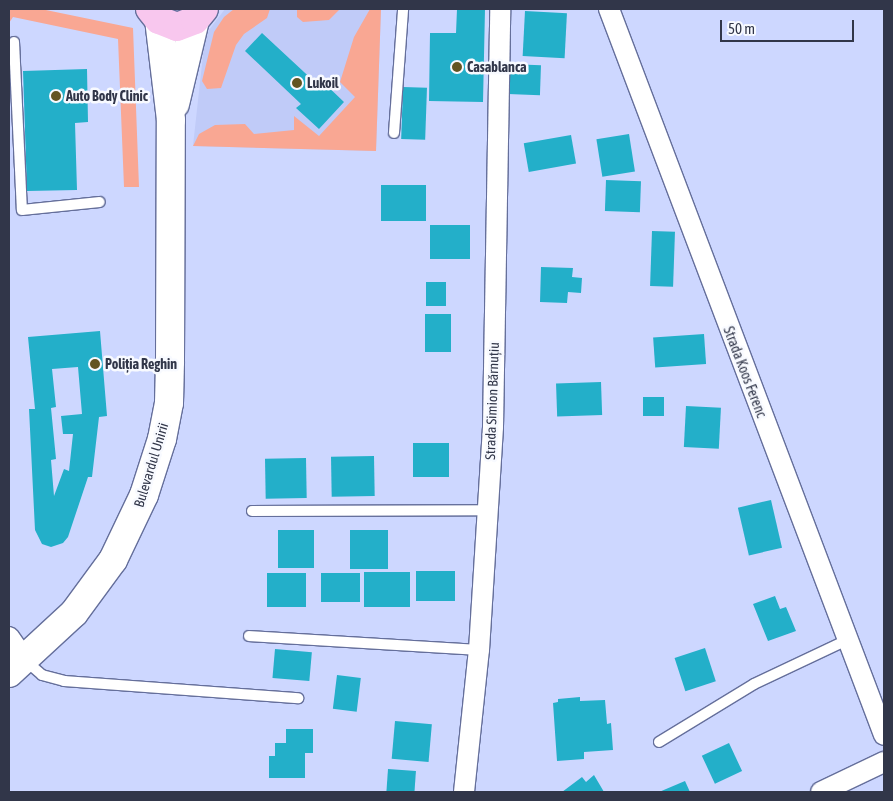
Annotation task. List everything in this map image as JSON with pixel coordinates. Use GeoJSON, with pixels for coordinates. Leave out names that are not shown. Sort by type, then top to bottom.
{"type":"FeatureCollection","features":[{"type":"Feature","properties":{"kind":"highway"},"geometry":{"type":"LineString","coordinates":[[155,14],[177,27],[200,14]]}},
{"type":"Feature","properties":{"kind":"main road","name":"Bulevardul Unirii"},"geometry":{"type":"LineString","coordinates":[[17,667],[74,613],[113,560],[144,495],[162,438],[169,402],[171,120],[155,14]]}},
{"type":"Feature","properties":{"kind":"main road","name":"Bulevardul Unirii"},"geometry":{"type":"LineString","coordinates":[[171,120],[200,14]]}},
{"type":"Feature","properties":{"kind":"street","name":"Strada Simion Bărnuțiu"},"geometry":{"type":"LineString","coordinates":[[464,792],[479,650],[493,417],[500,9]]}},
{"type":"Feature","properties":{"kind":"street","name":"Strada Koos Ferenc"},"geometry":{"type":"LineString","coordinates":[[609,9],[884,735]]}},
{"type":"Feature","properties":{"kind":"street"},"geometry":{"type":"LineString","coordinates":[[9,637],[17,667]]}},
{"type":"Feature","properties":{"kind":"street"},"geometry":{"type":"LineString","coordinates":[[822,792],[884,762]]}},
{"type":"Feature","properties":{"kind":"lane"},"geometry":{"type":"LineString","coordinates":[[394,133],[403,9]]}},
{"type":"Feature","properties":{"kind":"lane"},"geometry":{"type":"LineString","coordinates":[[14,42],[22,210],[100,202]]}},
{"type":"Feature","properties":{"kind":"lane"},"geometry":{"type":"LineString","coordinates":[[252,511],[488,510]]}},
{"type":"Feature","properties":{"kind":"lane"},"geometry":{"type":"LineString","coordinates":[[249,636],[479,650]]}},
{"type":"Feature","properties":{"kind":"lane"},"geometry":{"type":"LineString","coordinates":[[659,742],[754,684],[848,640]]}},
{"type":"Feature","properties":{"kind":"lane"},"geometry":{"type":"LineString","coordinates":[[17,667],[64,681],[298,698]]}},
{"type":"Feature","properties":{"kind":"shaded area"},"geometry":{"type":"Polygon","coordinates":[[[9,9],[41,9],[133,28],[139,187],[124,187],[118,39],[13,17],[9,23],[9,9]]]}},
{"type":"Feature","properties":{"kind":"shaded area"},"geometry":{"type":"Polygon","coordinates":[[[225,9],[381,9],[376,151],[193,146],[204,46],[209,30],[225,9]]]}},
{"type":"Feature","properties":{"kind":"shaded area"},"geometry":{"type":"Polygon","coordinates":[[[234,9],[270,9],[267,18],[244,34],[236,45],[221,88],[207,89],[202,81],[214,32],[224,17],[234,9]]]}},
{"type":"Feature","properties":{"kind":"shaded area"},"geometry":{"type":"Polygon","coordinates":[[[297,9],[340,9],[329,20],[303,22],[297,17],[297,9]]]}},
{"type":"Feature","properties":{"kind":"shaded area"},"geometry":{"type":"Polygon","coordinates":[[[370,9],[381,9],[376,151],[193,146],[199,134],[215,125],[245,124],[254,134],[294,130],[294,116],[319,136],[355,97],[340,82],[354,37],[370,9]]]}},
{"type":"Feature","properties":{"kind":"building","name":"Casablanca"},"geometry":{"type":"Polygon","coordinates":[[[457,9],[485,9],[483,102],[429,101],[430,33],[456,33],[457,9]]]}},
{"type":"Feature","properties":{"kind":"building"},"geometry":{"type":"Polygon","coordinates":[[[525,11],[567,13],[565,58],[523,56],[525,11]]]}},
{"type":"Feature","properties":{"kind":"building","name":"Lukoil"},"geometry":{"type":"Polygon","coordinates":[[[262,33],[318,85],[322,81],[344,102],[319,129],[296,108],[301,104],[245,51],[262,33]]]}},
{"type":"Feature","properties":{"kind":"building"},"geometry":{"type":"Polygon","coordinates":[[[507,64],[541,65],[540,95],[506,94],[507,64]]]}},
{"type":"Feature","properties":{"kind":"building"},"geometry":{"type":"Polygon","coordinates":[[[87,69],[88,122],[75,123],[77,190],[27,191],[23,71],[87,69]]]}},
{"type":"Feature","properties":{"kind":"building"},"geometry":{"type":"Polygon","coordinates":[[[403,87],[427,88],[425,140],[401,139],[403,87]]]}},
{"type":"Feature","properties":{"kind":"building"},"geometry":{"type":"Polygon","coordinates":[[[629,134],[635,172],[602,177],[596,139],[629,134]]]}},
{"type":"Feature","properties":{"kind":"building"},"geometry":{"type":"Polygon","coordinates":[[[571,135],[576,164],[529,172],[524,143],[571,135]]]}},
{"type":"Feature","properties":{"kind":"building"},"geometry":{"type":"Polygon","coordinates":[[[606,180],[641,181],[640,212],[605,211],[606,180]]]}},
{"type":"Feature","properties":{"kind":"building"},"geometry":{"type":"Polygon","coordinates":[[[381,185],[426,185],[426,221],[381,221],[381,185]]]}},
{"type":"Feature","properties":{"kind":"building"},"geometry":{"type":"Polygon","coordinates":[[[430,225],[470,225],[470,259],[430,259],[430,225]]]}},
{"type":"Feature","properties":{"kind":"building"},"geometry":{"type":"Polygon","coordinates":[[[652,231],[675,232],[673,287],[650,286],[652,231]]]}},
{"type":"Feature","properties":{"kind":"building"},"geometry":{"type":"Polygon","coordinates":[[[541,267],[573,268],[572,277],[582,278],[581,293],[568,292],[567,303],[540,302],[541,267]]]}},
{"type":"Feature","properties":{"kind":"building"},"geometry":{"type":"Polygon","coordinates":[[[426,282],[446,282],[446,306],[426,306],[426,282]]]}},
{"type":"Feature","properties":{"kind":"building"},"geometry":{"type":"Polygon","coordinates":[[[425,314],[451,314],[451,352],[425,352],[425,314]]]}},
{"type":"Feature","properties":{"kind":"building"},"geometry":{"type":"Polygon","coordinates":[[[100,331],[107,416],[99,417],[92,477],[88,477],[68,537],[63,543],[51,547],[42,544],[35,530],[29,409],[35,409],[28,337],[100,331]],[[78,367],[52,369],[56,407],[51,408],[56,459],[51,460],[54,496],[64,469],[69,471],[73,434],[63,434],[61,416],[82,414],[78,367]]]}},
{"type":"Feature","properties":{"kind":"building"},"geometry":{"type":"Polygon","coordinates":[[[704,334],[706,364],[655,367],[653,338],[704,334]]]}},
{"type":"Feature","properties":{"kind":"building"},"geometry":{"type":"Polygon","coordinates":[[[601,382],[602,415],[557,417],[556,384],[601,382]]]}},
{"type":"Feature","properties":{"kind":"building"},"geometry":{"type":"Polygon","coordinates":[[[643,397],[664,397],[664,416],[643,416],[643,397]]]}},
{"type":"Feature","properties":{"kind":"building"},"geometry":{"type":"Polygon","coordinates":[[[686,406],[721,408],[719,449],[684,447],[686,406]]]}},
{"type":"Feature","properties":{"kind":"building"},"geometry":{"type":"Polygon","coordinates":[[[413,443],[449,443],[449,477],[413,477],[413,443]]]}},
{"type":"Feature","properties":{"kind":"building"},"geometry":{"type":"Polygon","coordinates":[[[374,456],[375,496],[332,497],[331,457],[374,456]]]}},
{"type":"Feature","properties":{"kind":"building"},"geometry":{"type":"Polygon","coordinates":[[[306,458],[307,498],[266,499],[265,459],[306,458]]]}},
{"type":"Feature","properties":{"kind":"building"},"geometry":{"type":"Polygon","coordinates":[[[771,500],[782,548],[749,555],[738,508],[771,500]]]}},
{"type":"Feature","properties":{"kind":"building"},"geometry":{"type":"Polygon","coordinates":[[[278,530],[314,530],[314,568],[278,568],[278,530]]]}},
{"type":"Feature","properties":{"kind":"building"},"geometry":{"type":"Polygon","coordinates":[[[350,530],[388,530],[388,569],[350,569],[350,530]]]}},
{"type":"Feature","properties":{"kind":"building"},"geometry":{"type":"Polygon","coordinates":[[[416,571],[455,571],[455,601],[416,601],[416,571]]]}},
{"type":"Feature","properties":{"kind":"building"},"geometry":{"type":"Polygon","coordinates":[[[364,572],[410,572],[410,607],[364,607],[364,572]]]}},
{"type":"Feature","properties":{"kind":"building"},"geometry":{"type":"Polygon","coordinates":[[[267,573],[306,573],[306,607],[267,607],[267,573]]]}},
{"type":"Feature","properties":{"kind":"building"},"geometry":{"type":"Polygon","coordinates":[[[321,573],[360,573],[360,602],[321,602],[321,573]]]}},
{"type":"Feature","properties":{"kind":"building"},"geometry":{"type":"Polygon","coordinates":[[[775,596],[780,609],[786,607],[796,631],[768,641],[753,604],[775,596]]]}},
{"type":"Feature","properties":{"kind":"building"},"geometry":{"type":"Polygon","coordinates":[[[705,648],[716,681],[685,691],[675,658],[705,648]]]}},
{"type":"Feature","properties":{"kind":"building"},"geometry":{"type":"Polygon","coordinates":[[[275,649],[312,652],[309,681],[272,678],[275,649]]]}},
{"type":"Feature","properties":{"kind":"building"},"geometry":{"type":"Polygon","coordinates":[[[337,675],[361,678],[357,712],[333,709],[337,675]]]}},
{"type":"Feature","properties":{"kind":"building"},"geometry":{"type":"Polygon","coordinates":[[[580,697],[580,701],[605,700],[607,724],[611,723],[613,750],[584,752],[584,759],[557,761],[553,703],[558,702],[558,699],[580,697]]]}},
{"type":"Feature","properties":{"kind":"building"},"geometry":{"type":"Polygon","coordinates":[[[395,721],[432,724],[429,762],[392,759],[395,721]]]}},
{"type":"Feature","properties":{"kind":"building"},"geometry":{"type":"Polygon","coordinates":[[[286,729],[313,729],[313,753],[305,753],[305,778],[269,778],[269,756],[275,756],[275,743],[286,743],[286,729]]]}},
{"type":"Feature","properties":{"kind":"building"},"geometry":{"type":"Polygon","coordinates":[[[729,743],[742,771],[715,784],[702,756],[729,743]]]}},
{"type":"Feature","properties":{"kind":"building"},"geometry":{"type":"Polygon","coordinates":[[[388,769],[416,771],[414,792],[386,792],[388,769]]]}},
{"type":"Feature","properties":{"kind":"building"},"geometry":{"type":"Polygon","coordinates":[[[594,775],[604,792],[562,792],[582,777],[586,782],[594,775]]]}},
{"type":"Feature","properties":{"kind":"building"},"geometry":{"type":"Polygon","coordinates":[[[685,781],[690,792],[659,792],[685,781]]]}},
{"type":"Feature","properties":{"kind":"place","name":"Casablanca"},"geometry":{"type":"Point","coordinates":[457,67]}},
{"type":"Feature","properties":{"kind":"place","name":"Lukoil"},"geometry":{"type":"Point","coordinates":[297,83]}},
{"type":"Feature","properties":{"kind":"place","name":"Auto Body Clinic"},"geometry":{"type":"Point","coordinates":[56,96]}},
{"type":"Feature","properties":{"kind":"place","name":"Poliția Reghin"},"geometry":{"type":"Point","coordinates":[95,364]}}]}
